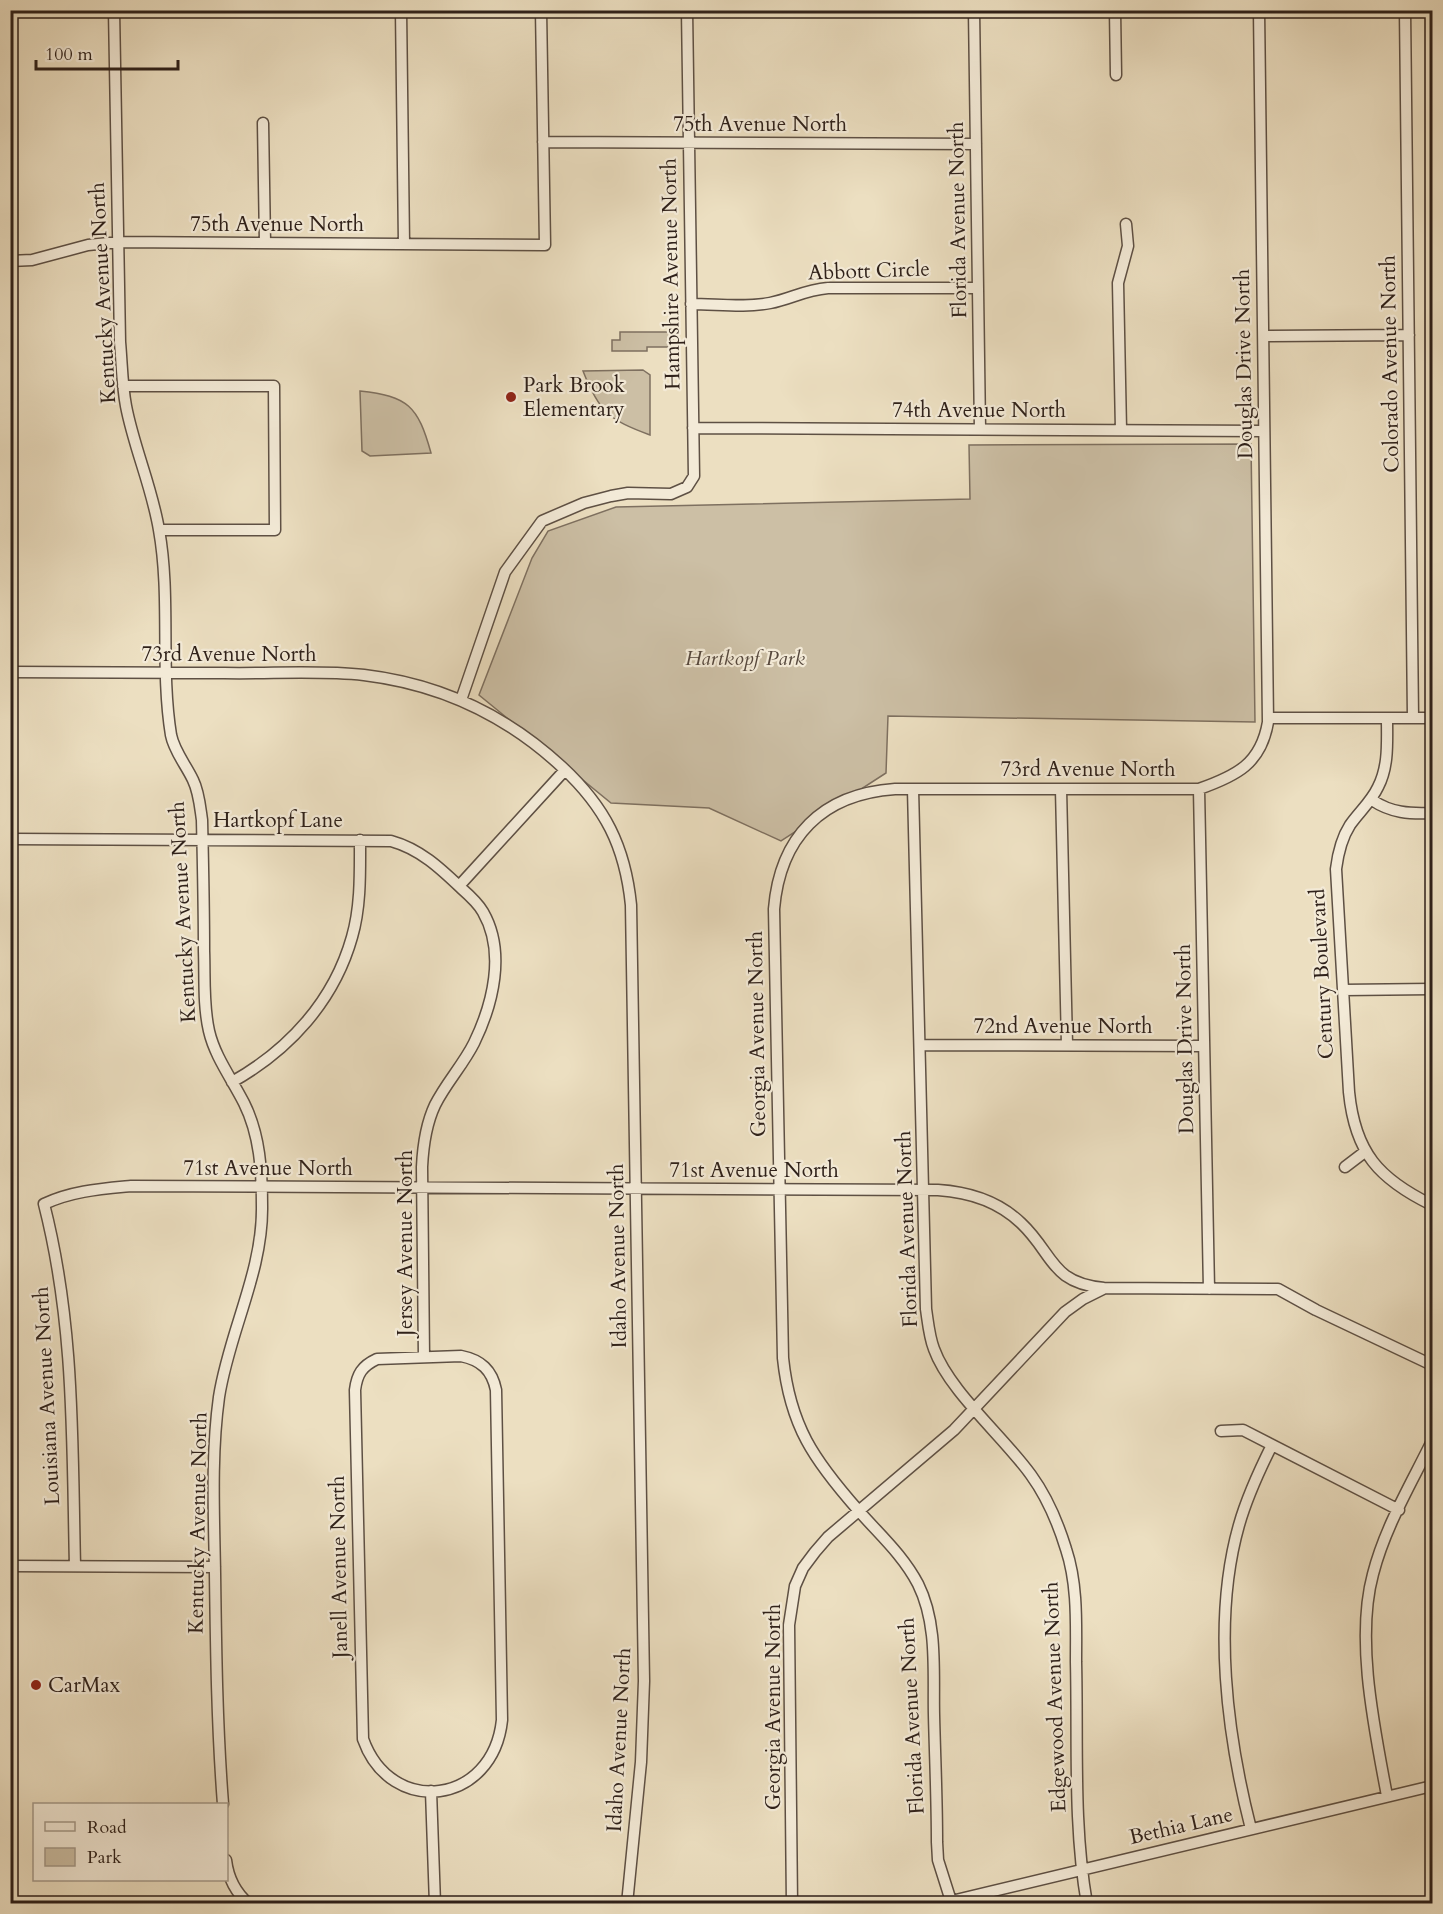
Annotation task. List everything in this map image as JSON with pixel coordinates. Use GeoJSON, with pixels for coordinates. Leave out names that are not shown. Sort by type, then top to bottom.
{"type":"FeatureCollection","features":[{"type":"Feature","properties":{"kind":"street","name":"Kentucky Avenue North"},"geometry":{"type":"LineString","coordinates":[[114,10],[123,386],[134,439],[153,501],[159,530],[165,596],[171,736],[176,750],[194,781],[200,800],[206,1013],[209,1033],[253,1126],[259,1148],[262,1187],[262,1231],[228,1353],[218,1406],[214,1449],[216,1687],[223,1803]]}},
{"type":"Feature","properties":{"kind":"street"},"geometry":{"type":"LineString","coordinates":[[400,10],[404,244]]}},
{"type":"Feature","properties":{"kind":"street"},"geometry":{"type":"LineString","coordinates":[[541,10],[543,142]]}},
{"type":"Feature","properties":{"kind":"street","name":"Hampshire Avenue North"},"geometry":{"type":"LineString","coordinates":[[687,10],[693,428]]}},
{"type":"Feature","properties":{"kind":"street","name":"Florida Avenue North"},"geometry":{"type":"LineString","coordinates":[[974,10],[980,429]]}},
{"type":"Feature","properties":{"kind":"street"},"geometry":{"type":"LineString","coordinates":[[1116,10],[1116,75]]}},
{"type":"Feature","properties":{"kind":"street","name":"Douglas Drive North"},"geometry":{"type":"LineString","coordinates":[[1259,10],[1268,718]]}},
{"type":"Feature","properties":{"kind":"street","name":"Colorado Avenue North"},"geometry":{"type":"LineString","coordinates":[[1405,10],[1413,718]]}},
{"type":"Feature","properties":{"kind":"street"},"geometry":{"type":"LineString","coordinates":[[263,123],[265,243]]}},
{"type":"Feature","properties":{"kind":"street","name":"75th Avenue North"},"geometry":{"type":"LineString","coordinates":[[10,261],[32,260],[88,245],[119,242],[545,245],[543,142],[976,144]]}},
{"type":"Feature","properties":{"kind":"street"},"geometry":{"type":"LineString","coordinates":[[1121,430],[1118,283],[1128,246],[1126,224]]}},
{"type":"Feature","properties":{"kind":"street","name":"Abbott Circle"},"geometry":{"type":"LineString","coordinates":[[691,304],[772,303],[811,289],[828,288],[978,288]]}},
{"type":"Feature","properties":{"kind":"street"},"geometry":{"type":"LineString","coordinates":[[1264,336],[1409,334]]}},
{"type":"Feature","properties":{"kind":"street"},"geometry":{"type":"LineString","coordinates":[[123,386],[274,386],[275,530],[159,530]]}},
{"type":"Feature","properties":{"kind":"street"},"geometry":{"type":"LineString","coordinates":[[461,700],[506,572],[542,521],[584,503],[611,496],[628,493],[671,494],[687,487],[694,476],[693,428]]}},
{"type":"Feature","properties":{"kind":"street","name":"74th Avenue North"},"geometry":{"type":"LineString","coordinates":[[693,428],[1264,431]]}},
{"type":"Feature","properties":{"kind":"street","name":"73rd Avenue North"},"geometry":{"type":"LineString","coordinates":[[10,672],[363,675],[397,681],[444,694]]}},
{"type":"Feature","properties":{"kind":"street","name":"Idaho Avenue North"},"geometry":{"type":"LineString","coordinates":[[444,694],[491,714],[514,728],[565,770],[594,801],[609,824],[620,849],[628,877],[631,904],[637,1189],[644,1681],[641,1762],[627,1904]]}},
{"type":"Feature","properties":{"kind":"street"},"geometry":{"type":"LineString","coordinates":[[1268,718],[1432,717]]}},
{"type":"Feature","properties":{"kind":"street","name":"73rd Avenue North"},"geometry":{"type":"LineString","coordinates":[[774,909],[781,868],[802,831],[834,804],[853,795],[874,790],[914,789],[1199,789],[1237,773],[1249,764],[1259,752],[1265,738],[1268,718]]}},
{"type":"Feature","properties":{"kind":"street","name":"Century Boulevard"},"geometry":{"type":"LineString","coordinates":[[1387,718],[1385,769],[1372,800],[1350,825],[1338,854],[1336,869],[1350,1110],[1354,1126],[1366,1150],[1390,1181],[1432,1205]]}},
{"type":"Feature","properties":{"kind":"street"},"geometry":{"type":"LineString","coordinates":[[459,886],[565,770]]}},
{"type":"Feature","properties":{"kind":"street","name":"Florida Avenue North"},"geometry":{"type":"LineString","coordinates":[[914,789],[926,1309],[934,1350],[944,1369],[975,1408]]}},
{"type":"Feature","properties":{"kind":"street"},"geometry":{"type":"LineString","coordinates":[[1062,789],[1067,1045]]}},
{"type":"Feature","properties":{"kind":"street","name":"Douglas Drive North"},"geometry":{"type":"LineString","coordinates":[[1199,789],[1209,1289]]}},
{"type":"Feature","properties":{"kind":"street"},"geometry":{"type":"LineString","coordinates":[[1372,800],[1398,812],[1432,813]]}},
{"type":"Feature","properties":{"kind":"street","name":"Hartkopf Lane"},"geometry":{"type":"LineString","coordinates":[[10,839],[391,841],[405,845],[425,856],[459,886]]}},
{"type":"Feature","properties":{"kind":"street"},"geometry":{"type":"LineString","coordinates":[[232,1082],[268,1059],[292,1039],[329,992],[353,936],[360,875],[360,840]]}},
{"type":"Feature","properties":{"kind":"street","name":"Jersey Avenue North"},"geometry":{"type":"LineString","coordinates":[[431,1791],[456,1787],[478,1774],[496,1750],[501,1736],[502,1720],[494,1380],[489,1370],[471,1358],[424,1357],[423,1146],[435,1105],[474,1043],[492,992],[496,965],[495,945],[490,927],[482,910],[459,886]]}},
{"type":"Feature","properties":{"kind":"street","name":"Georgia Avenue North"},"geometry":{"type":"LineString","coordinates":[[774,909],[785,1383],[791,1408],[812,1453],[858,1511],[828,1537],[803,1568],[795,1586],[791,1605],[789,1625],[792,1904]]}},
{"type":"Feature","properties":{"kind":"street"},"geometry":{"type":"LineString","coordinates":[[1343,990],[1432,989]]}},
{"type":"Feature","properties":{"kind":"street","name":"72nd Avenue North"},"geometry":{"type":"LineString","coordinates":[[921,1045],[1204,1046]]}},
{"type":"Feature","properties":{"kind":"street"},"geometry":{"type":"LineString","coordinates":[[1345,1167],[1366,1150]]}},
{"type":"Feature","properties":{"kind":"street","name":"71st Avenue North"},"geometry":{"type":"LineString","coordinates":[[49,1224],[44,1204],[81,1191],[131,1186],[960,1192],[981,1198],[1002,1208],[1020,1221],[1036,1238],[1058,1270],[1080,1283],[1104,1288],[1278,1289],[1316,1310],[1432,1365]]}},
{"type":"Feature","properties":{"kind":"street","name":"Louisiana Avenue North"},"geometry":{"type":"LineString","coordinates":[[49,1224],[60,1276],[67,1328],[71,1381],[75,1566]]}},
{"type":"Feature","properties":{"kind":"street"},"geometry":{"type":"LineString","coordinates":[[858,1511],[954,1430],[1065,1312],[1104,1288]]}},
{"type":"Feature","properties":{"kind":"street","name":"Janell Avenue North"},"geometry":{"type":"LineString","coordinates":[[424,1357],[377,1359],[367,1364],[360,1371],[356,1380],[355,1402],[363,1739],[368,1753],[387,1776],[400,1784],[431,1791]]}},
{"type":"Feature","properties":{"kind":"street","name":"Edgewood Avenue North"},"geometry":{"type":"LineString","coordinates":[[975,1408],[1032,1476],[1059,1526],[1067,1553],[1075,1608],[1081,1870],[1087,1904]]}},
{"type":"Feature","properties":{"kind":"street"},"geometry":{"type":"LineString","coordinates":[[1221,1431],[1243,1430],[1399,1510]]}},
{"type":"Feature","properties":{"kind":"street"},"geometry":{"type":"LineString","coordinates":[[1387,1796],[1371,1706],[1368,1668],[1368,1602],[1372,1576],[1380,1550],[1432,1441]]}},
{"type":"Feature","properties":{"kind":"street"},"geometry":{"type":"LineString","coordinates":[[1251,1829],[1235,1754],[1227,1691],[1226,1594],[1239,1525],[1250,1492],[1272,1445]]}},
{"type":"Feature","properties":{"kind":"street","name":"Florida Avenue North"},"geometry":{"type":"LineString","coordinates":[[858,1511],[880,1533],[908,1568],[926,1605],[933,1647],[937,1842],[939,1860],[951,1901]]}},
{"type":"Feature","properties":{"kind":"street"},"geometry":{"type":"LineString","coordinates":[[10,1566],[215,1567]]}},
{"type":"Feature","properties":{"kind":"street","name":"Bethia Lane"},"geometry":{"type":"LineString","coordinates":[[939,1904],[1432,1786]]}},
{"type":"Feature","properties":{"kind":"street"},"geometry":{"type":"LineString","coordinates":[[431,1791],[435,1904]]}},
{"type":"Feature","properties":{"kind":"street"},"geometry":{"type":"LineString","coordinates":[[228,1868],[231,1880],[248,1902]]}},
{"type":"Feature","properties":{"kind":"green space"},"geometry":{"type":"Polygon","coordinates":[[[620,332],[673,332],[673,347],[647,347],[647,351],[612,351],[612,340],[620,340],[620,332]]]}},
{"type":"Feature","properties":{"kind":"green space"},"geometry":{"type":"Polygon","coordinates":[[[643,370],[650,375],[650,435],[624,424],[607,413],[594,396],[583,371],[643,370]]]}},
{"type":"Feature","properties":{"kind":"green space"},"geometry":{"type":"Polygon","coordinates":[[[360,391],[390,396],[409,406],[421,424],[431,453],[370,456],[362,451],[360,391]]]}},
{"type":"Feature","properties":{"kind":"green space","name":"Hartkopf Park"},"geometry":{"type":"Polygon","coordinates":[[[1251,444],[1255,722],[888,716],[886,773],[781,841],[709,808],[611,803],[479,695],[532,558],[548,531],[616,507],[970,499],[969,445],[1251,444]]]}},
{"type":"Feature","properties":{"kind":"place","name":"Park Brook Elementary"},"geometry":{"type":"Point","coordinates":[511,397]}},
{"type":"Feature","properties":{"kind":"place","name":"CarMax"},"geometry":{"type":"Point","coordinates":[36,1685]}}]}
